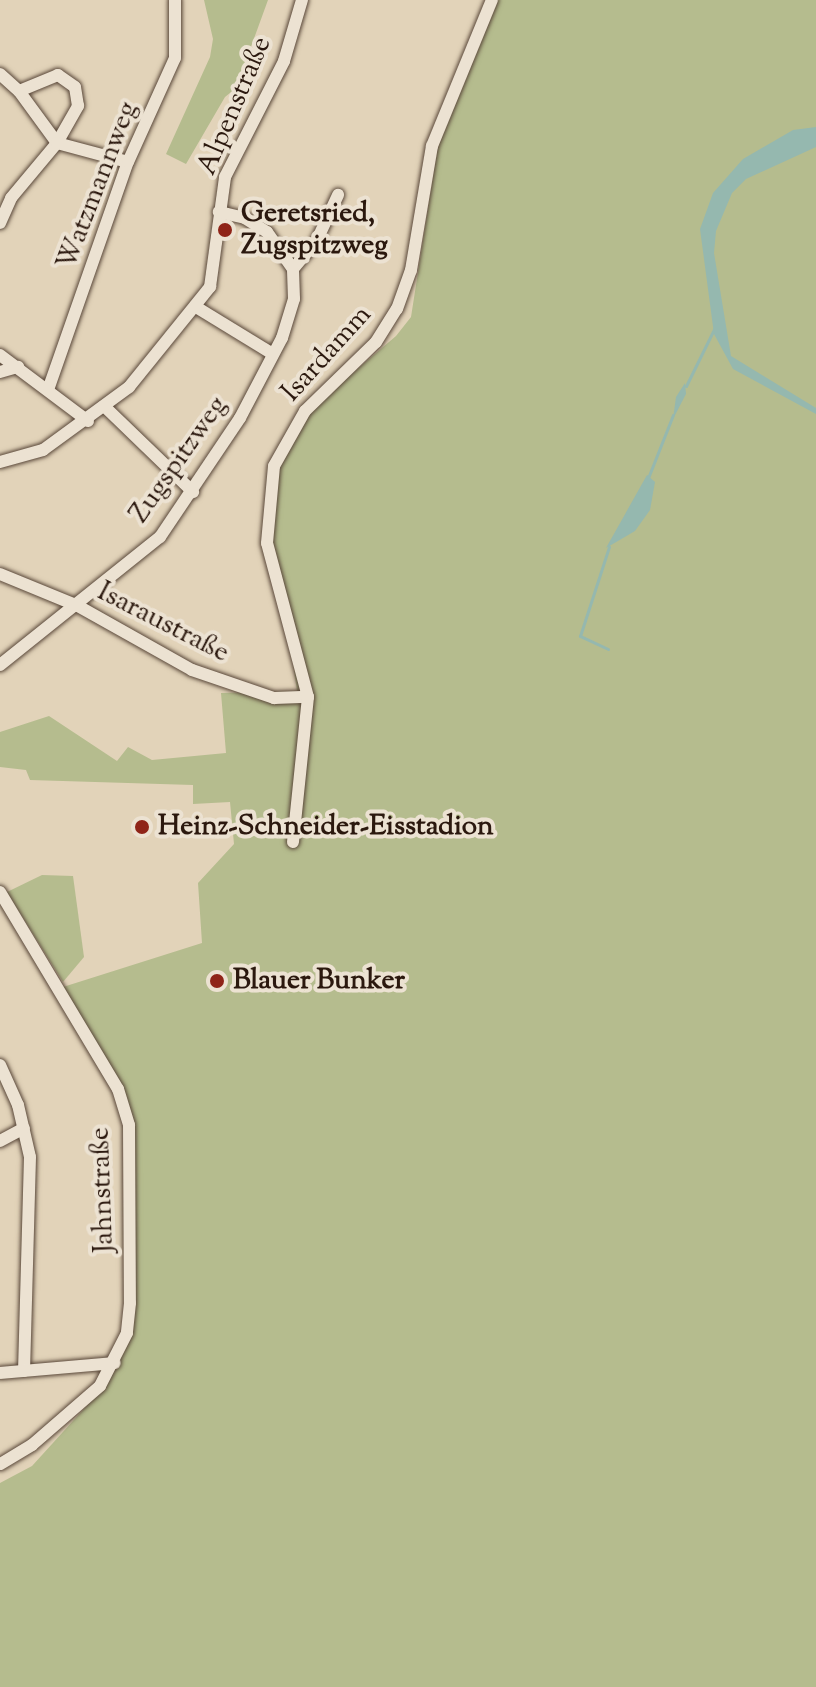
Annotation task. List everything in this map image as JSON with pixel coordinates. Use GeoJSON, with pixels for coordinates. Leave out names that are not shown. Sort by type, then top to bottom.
{"type":"FeatureCollection","features":[{"type":"Feature","properties":{"kind":"street","name":"Watzmannweg"},"geometry":{"type":"LineString","coordinates":[[49,387],[128,162],[175,58],[175,0]]}},
{"type":"Feature","properties":{"kind":"street","name":"Alpenstraße"},"geometry":{"type":"LineString","coordinates":[[0,462],[43,450],[88,421],[129,387],[196,307],[216,267],[219,212],[225,177],[284,61],[302,0]]}},
{"type":"Feature","properties":{"kind":"street","name":"Isardamm"},"geometry":{"type":"LineString","coordinates":[[293,842],[308,697],[267,543],[274,466],[305,411],[376,342],[397,309],[411,270],[432,146],[492,0]]}},
{"type":"Feature","properties":{"kind":"street"},"geometry":{"type":"LineString","coordinates":[[0,74],[19,91],[57,143],[128,162]]}},
{"type":"Feature","properties":{"kind":"street"},"geometry":{"type":"LineString","coordinates":[[0,223],[11,198],[57,143],[78,106],[75,87],[58,75],[19,91]]}},
{"type":"Feature","properties":{"kind":"street"},"geometry":{"type":"LineString","coordinates":[[219,212],[245,218],[267,232],[293,269],[317,240],[338,195]]}},
{"type":"Feature","properties":{"kind":"street","name":"Zugspitzweg"},"geometry":{"type":"LineString","coordinates":[[0,665],[78,606],[160,537],[240,418],[273,354],[290,319],[293,269]]}},
{"type":"Feature","properties":{"kind":"street"},"geometry":{"type":"LineString","coordinates":[[196,307],[273,354]]}},
{"type":"Feature","properties":{"kind":"street"},"geometry":{"type":"LineString","coordinates":[[0,355],[49,387],[88,421]]}},
{"type":"Feature","properties":{"kind":"street"},"geometry":{"type":"LineString","coordinates":[[0,372],[18,367]]}},
{"type":"Feature","properties":{"kind":"street"},"geometry":{"type":"LineString","coordinates":[[104,406],[193,492]]}},
{"type":"Feature","properties":{"kind":"street","name":"Isaraustraße"},"geometry":{"type":"LineString","coordinates":[[0,574],[78,606],[192,670],[274,698],[308,697]]}},
{"type":"Feature","properties":{"kind":"street","name":"Jahnstraße"},"geometry":{"type":"LineString","coordinates":[[0,892],[19,932],[104,1061],[129,1125],[130,1303],[127,1333],[115,1363],[100,1386],[32,1445],[0,1464]]}},
{"type":"Feature","properties":{"kind":"street"},"geometry":{"type":"LineString","coordinates":[[0,1065],[24,1128],[30,1157],[24,1371]]}},
{"type":"Feature","properties":{"kind":"street"},"geometry":{"type":"LineString","coordinates":[[0,1141],[24,1128]]}},
{"type":"Feature","properties":{"kind":"street"},"geometry":{"type":"LineString","coordinates":[[0,1373],[115,1363]]}},
{"type":"Feature","properties":{"kind":"green space"},"geometry":{"type":"Polygon","coordinates":[[[204,0],[268,0],[236,88],[225,97],[186,164],[166,154],[210,57],[213,39],[204,0]]]}},
{"type":"Feature","properties":{"kind":"green space"},"geometry":{"type":"Polygon","coordinates":[[[498,0],[816,0],[816,1687],[0,1687],[0,1483],[32,1466],[102,1389],[130,1335],[132,1125],[63,987],[202,943],[198,883],[234,844],[230,802],[193,804],[193,785],[30,780],[26,770],[0,767],[0,732],[49,716],[117,761],[128,747],[152,760],[226,753],[221,693],[297,691],[282,588],[269,543],[276,467],[307,412],[396,336],[411,317],[438,145],[498,0]]]}},
{"type":"Feature","properties":{"kind":"green space"},"geometry":{"type":"Polygon","coordinates":[[[42,875],[73,876],[84,957],[63,982],[7,892],[42,875]]]}},
{"type":"Feature","properties":{"kind":"water"},"geometry":{"type":"Polygon","coordinates":[[[816,127],[816,147],[746,179],[732,193],[716,231],[714,253],[731,356],[816,408],[816,414],[733,369],[714,334],[700,229],[713,193],[743,159],[793,130],[816,127]]]}},
{"type":"Feature","properties":{"kind":"water"},"geometry":{"type":"Polygon","coordinates":[[[685,383],[686,394],[673,419],[676,397],[685,383]]]}},
{"type":"Feature","properties":{"kind":"water"},"geometry":{"type":"Polygon","coordinates":[[[647,475],[655,482],[650,510],[635,531],[606,548],[647,475]]]}},
{"type":"Feature","properties":{"kind":"waterway"},"geometry":{"type":"LineString","coordinates":[[686,386],[714,329]]}},
{"type":"Feature","properties":{"kind":"waterway"},"geometry":{"type":"LineString","coordinates":[[648,478],[673,415]]}},
{"type":"Feature","properties":{"kind":"waterway"},"geometry":{"type":"LineString","coordinates":[[608,649],[580,636],[609,547]]}},
{"type":"Feature","properties":{"kind":"place","name":"Geretsried, Zugspitzweg"},"geometry":{"type":"Point","coordinates":[225,230]}},
{"type":"Feature","properties":{"kind":"place","name":"Heinz-Schneider-Eisstadion"},"geometry":{"type":"Point","coordinates":[142,827]}},
{"type":"Feature","properties":{"kind":"place","name":"Blauer Bunker"},"geometry":{"type":"Point","coordinates":[217,981]}}]}
